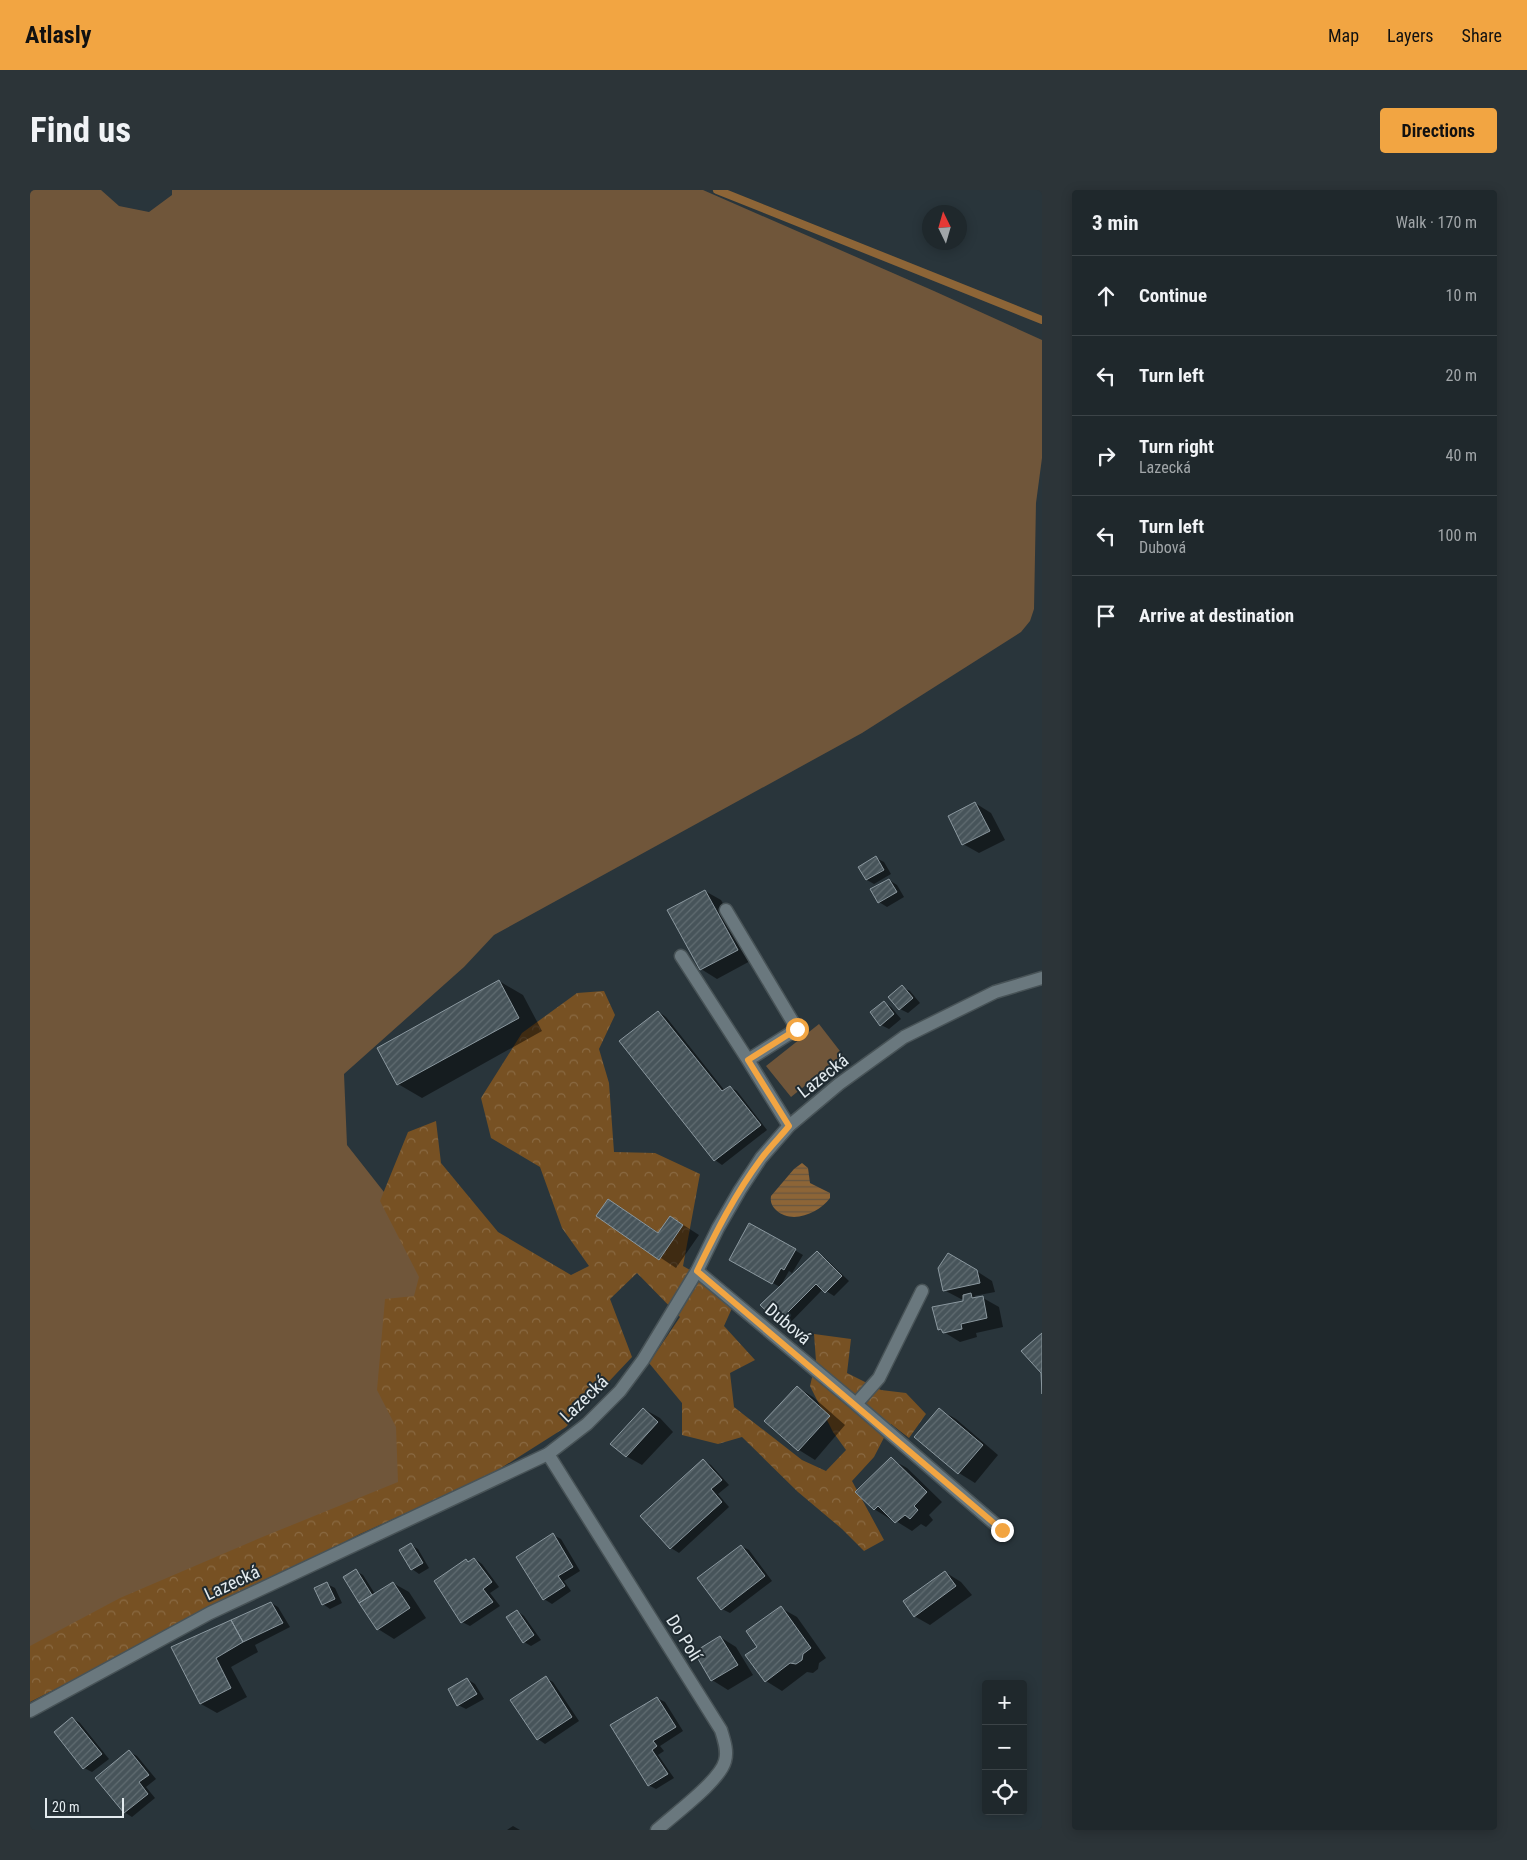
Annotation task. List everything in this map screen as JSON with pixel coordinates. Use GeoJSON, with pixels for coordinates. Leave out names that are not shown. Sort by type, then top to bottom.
{"type":"FeatureCollection","features":[{"type":"Feature","properties":{"kind":"street"},"geometry":{"type":"LineString","coordinates":[[726,910],[797,1029],[748,1060]]}},
{"type":"Feature","properties":{"kind":"street"},"geometry":{"type":"LineString","coordinates":[[681,956],[789,1126]]}},
{"type":"Feature","properties":{"kind":"street","name":"Lazecká"},"geometry":{"type":"LineString","coordinates":[[30,1711],[210,1613],[548,1454],[587,1424],[620,1391],[643,1360],[697,1271],[718,1228],[740,1190],[762,1158],[789,1126],[839,1084],[904,1037],[995,992],[1042,978]]}},
{"type":"Feature","properties":{"kind":"street","name":"Dubová"},"geometry":{"type":"LineString","coordinates":[[697,1271],[856,1404],[1002,1530]]}},
{"type":"Feature","properties":{"kind":"street"},"geometry":{"type":"LineString","coordinates":[[856,1404],[879,1378],[922,1292]]}},
{"type":"Feature","properties":{"kind":"street","name":"Do Polí"},"geometry":{"type":"LineString","coordinates":[[548,1454],[721,1730],[726,1747],[726,1760],[719,1775],[657,1830]]}},
{"type":"Feature","properties":{"kind":"shaded area"},"geometry":{"type":"Polygon","coordinates":[[[30,190],[101,190],[119,206],[149,212],[172,195],[172,190],[703,190],[1042,340],[1042,458],[1036,503],[1034,609],[1030,621],[1021,632],[862,733],[494,935],[464,967],[344,1074],[347,1145],[428,1248],[417,1486],[30,1667],[30,190]]]}},
{"type":"Feature","properties":{"kind":"shaded area"},"geometry":{"type":"Polygon","coordinates":[[[819,1024],[843,1055],[791,1097],[766,1066],[819,1024]]]}},
{"type":"Feature","properties":{"kind":"shaded area"},"geometry":{"type":"Polygon","coordinates":[[[802,1163],[808,1168],[810,1183],[830,1193],[830,1198],[812,1212],[797,1217],[790,1217],[776,1210],[772,1205],[771,1196],[794,1169],[802,1163]]]}},
{"type":"Feature","properties":{"kind":"green space"},"geometry":{"type":"Polygon","coordinates":[[[604,991],[615,1015],[599,1049],[609,1083],[614,1152],[655,1153],[700,1174],[683,1266],[737,1297],[724,1326],[755,1360],[730,1373],[734,1407],[802,1460],[826,1471],[846,1450],[833,1432],[810,1386],[816,1361],[814,1334],[851,1339],[847,1373],[881,1390],[906,1393],[926,1414],[909,1438],[891,1424],[874,1457],[852,1481],[884,1540],[864,1551],[842,1529],[798,1492],[742,1437],[718,1444],[682,1435],[682,1403],[649,1363],[680,1317],[637,1273],[610,1299],[632,1357],[566,1427],[490,1475],[360,1534],[30,1702],[30,1646],[120,1598],[398,1482],[396,1427],[377,1390],[385,1299],[414,1296],[419,1277],[380,1201],[408,1132],[436,1121],[441,1163],[498,1232],[571,1275],[589,1266],[562,1228],[540,1167],[491,1138],[481,1098],[522,1033],[577,993],[604,991]]]}},
{"type":"Feature","properties":{"kind":"building"},"geometry":{"type":"Polygon","coordinates":[[[975,802],[990,831],[962,845],[948,816],[975,802]]]}},
{"type":"Feature","properties":{"kind":"building"},"geometry":{"type":"Polygon","coordinates":[[[876,856],[884,870],[866,880],[858,867],[876,856]]]}},
{"type":"Feature","properties":{"kind":"building"},"geometry":{"type":"Polygon","coordinates":[[[889,879],[897,892],[878,903],[870,889],[889,879]]]}},
{"type":"Feature","properties":{"kind":"building"},"geometry":{"type":"Polygon","coordinates":[[[705,890],[738,950],[700,970],[667,910],[705,890]]]}},
{"type":"Feature","properties":{"kind":"building"},"geometry":{"type":"Polygon","coordinates":[[[499,980],[519,1018],[397,1085],[377,1048],[499,980]]]}},
{"type":"Feature","properties":{"kind":"building"},"geometry":{"type":"Polygon","coordinates":[[[902,985],[913,998],[899,1010],[888,997],[902,985]]]}},
{"type":"Feature","properties":{"kind":"building"},"geometry":{"type":"Polygon","coordinates":[[[884,1001],[894,1014],[880,1026],[870,1012],[884,1001]]]}},
{"type":"Feature","properties":{"kind":"building"},"geometry":{"type":"Polygon","coordinates":[[[658,1011],[722,1091],[730,1086],[761,1125],[714,1161],[619,1041],[658,1011]]]}},
{"type":"Feature","properties":{"kind":"building"},"geometry":{"type":"Polygon","coordinates":[[[608,1199],[658,1233],[670,1216],[683,1225],[659,1260],[596,1216],[608,1199]]]}},
{"type":"Feature","properties":{"kind":"building"},"geometry":{"type":"Polygon","coordinates":[[[749,1223],[796,1249],[784,1270],[781,1268],[772,1284],[729,1260],[749,1223]]]}},
{"type":"Feature","properties":{"kind":"building"},"geometry":{"type":"Polygon","coordinates":[[[817,1251],[842,1276],[825,1293],[816,1284],[778,1322],[760,1305],[817,1251]]]}},
{"type":"Feature","properties":{"kind":"building"},"geometry":{"type":"Polygon","coordinates":[[[948,1253],[977,1270],[980,1283],[943,1291],[938,1268],[948,1253]]]}},
{"type":"Feature","properties":{"kind":"building"},"geometry":{"type":"Polygon","coordinates":[[[971,1293],[972,1298],[983,1296],[987,1318],[961,1324],[962,1329],[943,1333],[941,1329],[938,1330],[932,1307],[963,1301],[963,1295],[971,1293]]]}},
{"type":"Feature","properties":{"kind":"building"},"geometry":{"type":"Polygon","coordinates":[[[1042,1333],[1042,1394],[1041,1373],[1021,1351],[1042,1333]]]}},
{"type":"Feature","properties":{"kind":"building"},"geometry":{"type":"Polygon","coordinates":[[[797,1386],[830,1416],[798,1451],[764,1421],[797,1386]]]}},
{"type":"Feature","properties":{"kind":"building"},"geometry":{"type":"Polygon","coordinates":[[[643,1408],[658,1422],[626,1457],[610,1444],[643,1408]]]}},
{"type":"Feature","properties":{"kind":"building"},"geometry":{"type":"Polygon","coordinates":[[[939,1408],[983,1445],[958,1474],[914,1437],[939,1408]]]}},
{"type":"Feature","properties":{"kind":"building"},"geometry":{"type":"Polygon","coordinates":[[[891,1457],[927,1492],[914,1506],[918,1510],[910,1519],[905,1515],[895,1523],[878,1506],[874,1510],[855,1492],[891,1457]]]}},
{"type":"Feature","properties":{"kind":"building"},"geometry":{"type":"Polygon","coordinates":[[[703,1459],[722,1480],[711,1489],[722,1502],[670,1549],[640,1516],[703,1459]]]}},
{"type":"Feature","properties":{"kind":"building"},"geometry":{"type":"Polygon","coordinates":[[[553,1533],[573,1567],[558,1576],[565,1586],[543,1600],[516,1557],[553,1533]]]}},
{"type":"Feature","properties":{"kind":"building"},"geometry":{"type":"Polygon","coordinates":[[[411,1543],[423,1563],[411,1570],[399,1550],[411,1543]]]}},
{"type":"Feature","properties":{"kind":"building"},"geometry":{"type":"Polygon","coordinates":[[[741,1545],[765,1576],[721,1610],[697,1578],[741,1545]]]}},
{"type":"Feature","properties":{"kind":"building"},"geometry":{"type":"Polygon","coordinates":[[[474,1558],[492,1582],[483,1589],[493,1602],[461,1623],[434,1581],[466,1559],[468,1562],[474,1558]]]}},
{"type":"Feature","properties":{"kind":"building"},"geometry":{"type":"Polygon","coordinates":[[[356,1569],[372,1595],[359,1603],[343,1577],[356,1569]]]}},
{"type":"Feature","properties":{"kind":"building"},"geometry":{"type":"Polygon","coordinates":[[[945,1571],[956,1586],[914,1617],[903,1601],[945,1571]]]}},
{"type":"Feature","properties":{"kind":"building"},"geometry":{"type":"Polygon","coordinates":[[[327,1582],[335,1599],[322,1605],[314,1588],[327,1582]]]}},
{"type":"Feature","properties":{"kind":"building"},"geometry":{"type":"Polygon","coordinates":[[[393,1582],[410,1608],[377,1630],[359,1603],[393,1582]]]}},
{"type":"Feature","properties":{"kind":"building"},"geometry":{"type":"Polygon","coordinates":[[[271,1602],[283,1623],[243,1642],[231,1620],[271,1602]]]}},
{"type":"Feature","properties":{"kind":"building"},"geometry":{"type":"Polygon","coordinates":[[[781,1606],[811,1648],[803,1654],[802,1660],[796,1664],[790,1663],[765,1682],[745,1655],[757,1647],[746,1631],[781,1606]]]}},
{"type":"Feature","properties":{"kind":"building"},"geometry":{"type":"Polygon","coordinates":[[[517,1610],[534,1635],[523,1643],[506,1617],[517,1610]]]}},
{"type":"Feature","properties":{"kind":"building"},"geometry":{"type":"Polygon","coordinates":[[[231,1620],[243,1642],[216,1658],[231,1688],[200,1704],[171,1647],[231,1620]]]}},
{"type":"Feature","properties":{"kind":"building"},"geometry":{"type":"Polygon","coordinates":[[[720,1636],[738,1665],[711,1681],[694,1652],[720,1636]]]}},
{"type":"Feature","properties":{"kind":"building"},"geometry":{"type":"Polygon","coordinates":[[[546,1676],[572,1717],[537,1740],[510,1700],[546,1676]]]}},
{"type":"Feature","properties":{"kind":"building"},"geometry":{"type":"Polygon","coordinates":[[[467,1678],[477,1694],[457,1706],[448,1689],[467,1678]]]}},
{"type":"Feature","properties":{"kind":"building"},"geometry":{"type":"Polygon","coordinates":[[[657,1697],[676,1727],[653,1741],[657,1746],[652,1750],[668,1774],[648,1786],[610,1725],[657,1697]]]}},
{"type":"Feature","properties":{"kind":"building"},"geometry":{"type":"Polygon","coordinates":[[[72,1717],[102,1754],[83,1769],[54,1732],[72,1717]]]}},
{"type":"Feature","properties":{"kind":"building"},"geometry":{"type":"Polygon","coordinates":[[[129,1750],[149,1775],[139,1782],[148,1794],[124,1813],[95,1778],[129,1750]]]}},
{"type":"Feature","properties":{"kind":"waterway"},"geometry":{"type":"LineString","coordinates":[[717,190],[1042,320]]}},
{"type":"Feature","properties":{"kind":"route"},"geometry":{"type":"LineString","coordinates":[[797,1029],[748,1060],[789,1126],[762,1158],[740,1190],[718,1228],[697,1271],[856,1404],[1002,1530]]}}]}
